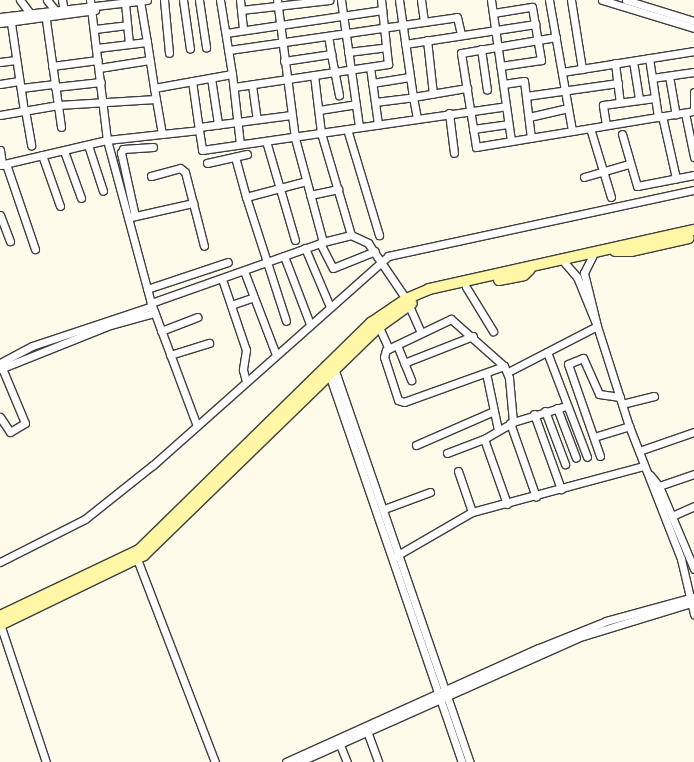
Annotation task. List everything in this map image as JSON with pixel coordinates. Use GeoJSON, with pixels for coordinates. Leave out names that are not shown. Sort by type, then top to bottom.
{"type":"FeatureCollection","features":[{"type":"Feature","properties":{"kind":"main road"},"geometry":{"type":"LineString","coordinates":[[0,616],[139,550],[372,323],[429,289],[564,262],[694,230]]}},
{"type":"Feature","properties":{"kind":"main road"},"geometry":{"type":"LineString","coordinates":[[607,251],[632,251],[694,237]]}},
{"type":"Feature","properties":{"kind":"main road"},"geometry":{"type":"LineString","coordinates":[[0,625],[137,559],[408,301],[524,275],[530,269]]}},
{"type":"Feature","properties":{"kind":"street"},"geometry":{"type":"LineString","coordinates":[[20,0],[32,16]]}},
{"type":"Feature","properties":{"kind":"street"},"geometry":{"type":"LineString","coordinates":[[47,0],[56,11]]}},
{"type":"Feature","properties":{"kind":"street"},"geometry":{"type":"LineString","coordinates":[[62,0],[64,10]]}},
{"type":"Feature","properties":{"kind":"street"},"geometry":{"type":"LineString","coordinates":[[0,17],[45,16],[56,11],[91,6],[102,7],[144,0],[146,42],[162,134]]}},
{"type":"Feature","properties":{"kind":"street"},"geometry":{"type":"LineString","coordinates":[[164,0],[169,53]]}},
{"type":"Feature","properties":{"kind":"street"},"geometry":{"type":"LineString","coordinates":[[183,0],[190,49]]}},
{"type":"Feature","properties":{"kind":"street"},"geometry":{"type":"LineString","coordinates":[[199,0],[206,47]]}},
{"type":"Feature","properties":{"kind":"street"},"geometry":{"type":"LineString","coordinates":[[220,0],[229,50],[240,144]]}},
{"type":"Feature","properties":{"kind":"street"},"geometry":{"type":"LineString","coordinates":[[240,0],[243,29]]}},
{"type":"Feature","properties":{"kind":"street"},"geometry":{"type":"LineString","coordinates":[[241,10],[278,3],[329,0]]}},
{"type":"Feature","properties":{"kind":"street"},"geometry":{"type":"LineString","coordinates":[[341,0],[359,127]]}},
{"type":"Feature","properties":{"kind":"street"},"geometry":{"type":"LineString","coordinates":[[234,88],[286,78],[388,64],[381,0]]}},
{"type":"Feature","properties":{"kind":"street"},"geometry":{"type":"LineString","coordinates":[[399,0],[417,118]]}},
{"type":"Feature","properties":{"kind":"street"},"geometry":{"type":"LineString","coordinates":[[421,0],[424,22]]}},
{"type":"Feature","properties":{"kind":"street"},"geometry":{"type":"LineString","coordinates":[[491,0],[511,141]]}},
{"type":"Feature","properties":{"kind":"street"},"geometry":{"type":"LineString","coordinates":[[549,0],[572,131]]}},
{"type":"Feature","properties":{"kind":"street"},"geometry":{"type":"LineString","coordinates":[[571,0],[582,69]]}},
{"type":"Feature","properties":{"kind":"street"},"geometry":{"type":"LineString","coordinates":[[602,0],[694,28]]}},
{"type":"Feature","properties":{"kind":"street"},"geometry":{"type":"LineString","coordinates":[[626,0],[694,21]]}},
{"type":"Feature","properties":{"kind":"street"},"geometry":{"type":"LineString","coordinates":[[125,3],[129,44]]}},
{"type":"Feature","properties":{"kind":"street"},"geometry":{"type":"LineString","coordinates":[[278,3],[286,78],[295,138],[322,242],[333,268],[375,251]]}},
{"type":"Feature","properties":{"kind":"street"},"geometry":{"type":"LineString","coordinates":[[493,13],[532,3],[541,60],[500,66]]}},
{"type":"Feature","properties":{"kind":"street"},"geometry":{"type":"LineString","coordinates":[[0,23],[11,23],[91,6]]}},
{"type":"Feature","properties":{"kind":"street"},"geometry":{"type":"LineString","coordinates":[[91,6],[108,140],[131,217]]}},
{"type":"Feature","properties":{"kind":"street"},"geometry":{"type":"LineString","coordinates":[[226,33],[243,29],[382,10]]}},
{"type":"Feature","properties":{"kind":"street"},"geometry":{"type":"LineString","coordinates":[[45,16],[61,128]]}},
{"type":"Feature","properties":{"kind":"street"},"geometry":{"type":"LineString","coordinates":[[229,50],[457,17],[461,35]]}},
{"type":"Feature","properties":{"kind":"street"},"geometry":{"type":"LineString","coordinates":[[11,23],[20,88],[31,145]]}},
{"type":"Feature","properties":{"kind":"street"},"geometry":{"type":"LineString","coordinates":[[405,44],[535,24]]}},
{"type":"Feature","properties":{"kind":"street"},"geometry":{"type":"LineString","coordinates":[[95,29],[127,25]]}},
{"type":"Feature","properties":{"kind":"street"},"geometry":{"type":"LineString","coordinates":[[328,36],[339,95]]}},
{"type":"Feature","properties":{"kind":"street"},"geometry":{"type":"LineString","coordinates":[[556,38],[461,53],[476,147],[694,111],[694,92]]}},
{"type":"Feature","properties":{"kind":"street"},"geometry":{"type":"LineString","coordinates":[[427,40],[433,94]]}},
{"type":"Feature","properties":{"kind":"street"},"geometry":{"type":"LineString","coordinates":[[97,48],[146,42]]}},
{"type":"Feature","properties":{"kind":"street"},"geometry":{"type":"LineString","coordinates":[[348,52],[386,47]]}},
{"type":"Feature","properties":{"kind":"street"},"geometry":{"type":"LineString","coordinates":[[481,49],[487,90]]}},
{"type":"Feature","properties":{"kind":"street"},"geometry":{"type":"LineString","coordinates":[[562,72],[694,51]]}},
{"type":"Feature","properties":{"kind":"street"},"geometry":{"type":"LineString","coordinates":[[284,61],[331,54]]}},
{"type":"Feature","properties":{"kind":"street"},"geometry":{"type":"LineString","coordinates":[[649,58],[655,98],[676,178]]}},
{"type":"Feature","properties":{"kind":"street"},"geometry":{"type":"LineString","coordinates":[[0,62],[16,60]]}},
{"type":"Feature","properties":{"kind":"street"},"geometry":{"type":"LineString","coordinates":[[52,66],[98,60]]}},
{"type":"Feature","properties":{"kind":"street"},"geometry":{"type":"LineString","coordinates":[[99,68],[149,60]]}},
{"type":"Feature","properties":{"kind":"street"},"geometry":{"type":"LineString","coordinates":[[633,60],[638,100]]}},
{"type":"Feature","properties":{"kind":"street"},"geometry":{"type":"LineString","coordinates":[[615,63],[620,102]]}},
{"type":"Feature","properties":{"kind":"street"},"geometry":{"type":"LineString","coordinates":[[370,67],[378,124]]}},
{"type":"Feature","properties":{"kind":"street"},"geometry":{"type":"LineString","coordinates":[[652,78],[694,72]]}},
{"type":"Feature","properties":{"kind":"street"},"geometry":{"type":"LineString","coordinates":[[154,88],[232,74]]}},
{"type":"Feature","properties":{"kind":"street"},"geometry":{"type":"LineString","coordinates":[[314,75],[321,133],[351,235]]}},
{"type":"Feature","properties":{"kind":"street"},"geometry":{"type":"LineString","coordinates":[[668,76],[676,114]]}},
{"type":"Feature","properties":{"kind":"street"},"geometry":{"type":"LineString","coordinates":[[372,83],[410,77]]}},
{"type":"Feature","properties":{"kind":"street"},"geometry":{"type":"LineString","coordinates":[[211,78],[218,124]]}},
{"type":"Feature","properties":{"kind":"street"},"geometry":{"type":"LineString","coordinates":[[0,84],[19,81]]}},
{"type":"Feature","properties":{"kind":"street"},"geometry":{"type":"LineString","coordinates":[[192,81],[202,150],[295,138],[448,113],[506,106]]}},
{"type":"Feature","properties":{"kind":"street"},"geometry":{"type":"LineString","coordinates":[[503,84],[524,81],[531,138]]}},
{"type":"Feature","properties":{"kind":"street"},"geometry":{"type":"LineString","coordinates":[[20,88],[101,82]]}},
{"type":"Feature","properties":{"kind":"street"},"geometry":{"type":"LineString","coordinates":[[252,84],[257,119]]}},
{"type":"Feature","properties":{"kind":"street"},"geometry":{"type":"LineString","coordinates":[[526,96],[618,84]]}},
{"type":"Feature","properties":{"kind":"street"},"geometry":{"type":"LineString","coordinates":[[375,102],[467,88]]}},
{"type":"Feature","properties":{"kind":"street"},"geometry":{"type":"LineString","coordinates":[[606,126],[603,105],[655,98]]}},
{"type":"Feature","properties":{"kind":"street"},"geometry":{"type":"LineString","coordinates":[[0,115],[58,105],[156,99]]}},
{"type":"Feature","properties":{"kind":"street"},"geometry":{"type":"LineString","coordinates":[[318,110],[356,104]]}},
{"type":"Feature","properties":{"kind":"street"},"geometry":{"type":"LineString","coordinates":[[529,116],[568,108]]}},
{"type":"Feature","properties":{"kind":"street"},"geometry":{"type":"LineString","coordinates":[[684,112],[691,130],[694,157]]}},
{"type":"Feature","properties":{"kind":"street"},"geometry":{"type":"LineString","coordinates":[[448,113],[454,153]]}},
{"type":"Feature","properties":{"kind":"street"},"geometry":{"type":"LineString","coordinates":[[3,165],[108,140],[199,129],[218,124],[291,114]]}},
{"type":"Feature","properties":{"kind":"street"},"geometry":{"type":"LineString","coordinates":[[473,129],[508,124]]}},
{"type":"Feature","properties":{"kind":"street"},"geometry":{"type":"LineString","coordinates":[[590,128],[611,197]]}},
{"type":"Feature","properties":{"kind":"street"},"geometry":{"type":"LineString","coordinates":[[347,129],[379,235]]}},
{"type":"Feature","properties":{"kind":"street"},"geometry":{"type":"LineString","coordinates":[[622,134],[637,186],[694,175]]}},
{"type":"Feature","properties":{"kind":"street"},"geometry":{"type":"LineString","coordinates":[[266,141],[295,240]]}},
{"type":"Feature","properties":{"kind":"street"},"geometry":{"type":"LineString","coordinates":[[88,145],[103,191]]}},
{"type":"Feature","properties":{"kind":"street"},"geometry":{"type":"LineString","coordinates":[[153,147],[123,149],[120,153],[131,217],[152,307],[197,426]]}},
{"type":"Feature","properties":{"kind":"street"},"geometry":{"type":"LineString","coordinates":[[0,150],[3,165],[35,249]]}},
{"type":"Feature","properties":{"kind":"street"},"geometry":{"type":"LineString","coordinates":[[64,150],[81,198]]}},
{"type":"Feature","properties":{"kind":"street"},"geometry":{"type":"LineString","coordinates":[[207,163],[247,154]]}},
{"type":"Feature","properties":{"kind":"street"},"geometry":{"type":"LineString","coordinates":[[42,156],[60,206]]}},
{"type":"Feature","properties":{"kind":"street"},"geometry":{"type":"LineString","coordinates":[[235,157],[264,263],[286,321]]}},
{"type":"Feature","properties":{"kind":"street"},"geometry":{"type":"LineString","coordinates":[[584,177],[630,164]]}},
{"type":"Feature","properties":{"kind":"street"},"geometry":{"type":"LineString","coordinates":[[151,176],[183,170],[204,246]]}},
{"type":"Feature","properties":{"kind":"street"},"geometry":{"type":"LineString","coordinates":[[246,197],[306,181]]}},
{"type":"Feature","properties":{"kind":"street"},"geometry":{"type":"LineString","coordinates":[[310,195],[338,189]]}},
{"type":"Feature","properties":{"kind":"street"},"geometry":{"type":"LineString","coordinates":[[0,562],[85,519],[197,426],[310,324],[382,263],[408,250],[694,190]]}},
{"type":"Feature","properties":{"kind":"street"},"geometry":{"type":"LineString","coordinates":[[131,217],[193,204]]}},
{"type":"Feature","properties":{"kind":"street"},"geometry":{"type":"LineString","coordinates":[[0,215],[10,242]]}},
{"type":"Feature","properties":{"kind":"street"},"geometry":{"type":"LineString","coordinates":[[0,418],[10,432],[25,424],[1,366],[46,341],[152,307],[322,242],[351,235],[363,239],[375,251],[408,301],[421,332]]}},
{"type":"Feature","properties":{"kind":"street"},"geometry":{"type":"LineString","coordinates":[[305,248],[330,307]]}},
{"type":"Feature","properties":{"kind":"street"},"geometry":{"type":"LineString","coordinates":[[593,255],[584,273],[596,324]]}},
{"type":"Feature","properties":{"kind":"street"},"geometry":{"type":"LineString","coordinates":[[284,256],[310,324]]}},
{"type":"Feature","properties":{"kind":"street"},"geometry":{"type":"LineString","coordinates":[[147,289],[228,262]]}},
{"type":"Feature","properties":{"kind":"street"},"geometry":{"type":"LineString","coordinates":[[564,262],[577,277],[596,324],[630,426],[681,559],[693,600],[694,614]]}},
{"type":"Feature","properties":{"kind":"street"},"geometry":{"type":"LineString","coordinates":[[244,271],[276,354]]}},
{"type":"Feature","properties":{"kind":"street"},"geometry":{"type":"LineString","coordinates":[[222,279],[248,355],[243,370],[246,381]]}},
{"type":"Feature","properties":{"kind":"street"},"geometry":{"type":"LineString","coordinates":[[466,287],[493,331]]}},
{"type":"Feature","properties":{"kind":"street"},"geometry":{"type":"LineString","coordinates":[[231,305],[254,297]]}},
{"type":"Feature","properties":{"kind":"street"},"geometry":{"type":"LineString","coordinates":[[161,331],[197,317]]}},
{"type":"Feature","properties":{"kind":"street"},"geometry":{"type":"LineString","coordinates":[[536,497],[512,422],[506,369],[473,336],[451,319],[421,332],[389,349],[384,357],[402,402],[486,373],[506,369],[547,352],[596,324]]}},
{"type":"Feature","properties":{"kind":"street"},"geometry":{"type":"LineString","coordinates":[[379,327],[389,349]]}},
{"type":"Feature","properties":{"kind":"street"},"geometry":{"type":"LineString","coordinates":[[404,363],[473,336]]}},
{"type":"Feature","properties":{"kind":"street"},"geometry":{"type":"LineString","coordinates":[[170,355],[209,343]]}},
{"type":"Feature","properties":{"kind":"street"},"geometry":{"type":"LineString","coordinates":[[397,345],[411,380]]}},
{"type":"Feature","properties":{"kind":"street"},"geometry":{"type":"LineString","coordinates":[[547,352],[566,406],[587,457]]}},
{"type":"Feature","properties":{"kind":"street"},"geometry":{"type":"LineString","coordinates":[[600,456],[568,364],[583,358],[599,394],[621,400],[654,396]]}},
{"type":"Feature","properties":{"kind":"street"},"geometry":{"type":"LineString","coordinates":[[486,373],[498,430]]}},
{"type":"Feature","properties":{"kind":"street"},"geometry":{"type":"LineString","coordinates":[[332,374],[384,509],[470,762]]}},
{"type":"Feature","properties":{"kind":"street"},"geometry":{"type":"LineString","coordinates":[[332,374],[392,559],[462,762]]}},
{"type":"Feature","properties":{"kind":"street"},"geometry":{"type":"LineString","coordinates":[[446,453],[484,439],[512,422],[534,414],[566,406]]}},
{"type":"Feature","properties":{"kind":"street"},"geometry":{"type":"LineString","coordinates":[[557,408],[576,458]]}},
{"type":"Feature","properties":{"kind":"street"},"geometry":{"type":"LineString","coordinates":[[416,445],[494,411]]}},
{"type":"Feature","properties":{"kind":"street"},"geometry":{"type":"LineString","coordinates":[[545,411],[565,464]]}},
{"type":"Feature","properties":{"kind":"street"},"geometry":{"type":"LineString","coordinates":[[534,414],[561,489]]}},
{"type":"Feature","properties":{"kind":"street"},"geometry":{"type":"LineString","coordinates":[[594,437],[630,426]]}},
{"type":"Feature","properties":{"kind":"street"},"geometry":{"type":"LineString","coordinates":[[639,450],[694,432]]}},
{"type":"Feature","properties":{"kind":"street"},"geometry":{"type":"LineString","coordinates":[[484,439],[507,504]]}},
{"type":"Feature","properties":{"kind":"street"},"geometry":{"type":"LineString","coordinates":[[392,559],[472,512],[646,469]]}},
{"type":"Feature","properties":{"kind":"street"},"geometry":{"type":"LineString","coordinates":[[646,469],[660,486],[694,569]]}},
{"type":"Feature","properties":{"kind":"street"},"geometry":{"type":"LineString","coordinates":[[458,471],[472,512]]}},
{"type":"Feature","properties":{"kind":"street"},"geometry":{"type":"LineString","coordinates":[[660,486],[694,474]]}},
{"type":"Feature","properties":{"kind":"street"},"geometry":{"type":"LineString","coordinates":[[384,509],[430,492]]}},
{"type":"Feature","properties":{"kind":"street"},"geometry":{"type":"LineString","coordinates":[[672,516],[694,506]]}},
{"type":"Feature","properties":{"kind":"street"},"geometry":{"type":"LineString","coordinates":[[137,559],[215,762]]}},
{"type":"Feature","properties":{"kind":"street"},"geometry":{"type":"LineString","coordinates":[[299,762],[338,741],[367,731],[606,621],[693,600]]}},
{"type":"Feature","properties":{"kind":"street"},"geometry":{"type":"LineString","coordinates":[[0,625],[46,762]]}},
{"type":"Feature","properties":{"kind":"street"},"geometry":{"type":"LineString","coordinates":[[286,762],[440,698]]}},
{"type":"Feature","properties":{"kind":"street"},"geometry":{"type":"LineString","coordinates":[[367,731],[378,762]]}},
{"type":"Feature","properties":{"kind":"street"},"geometry":{"type":"LineString","coordinates":[[338,741],[347,762]]}}]}
